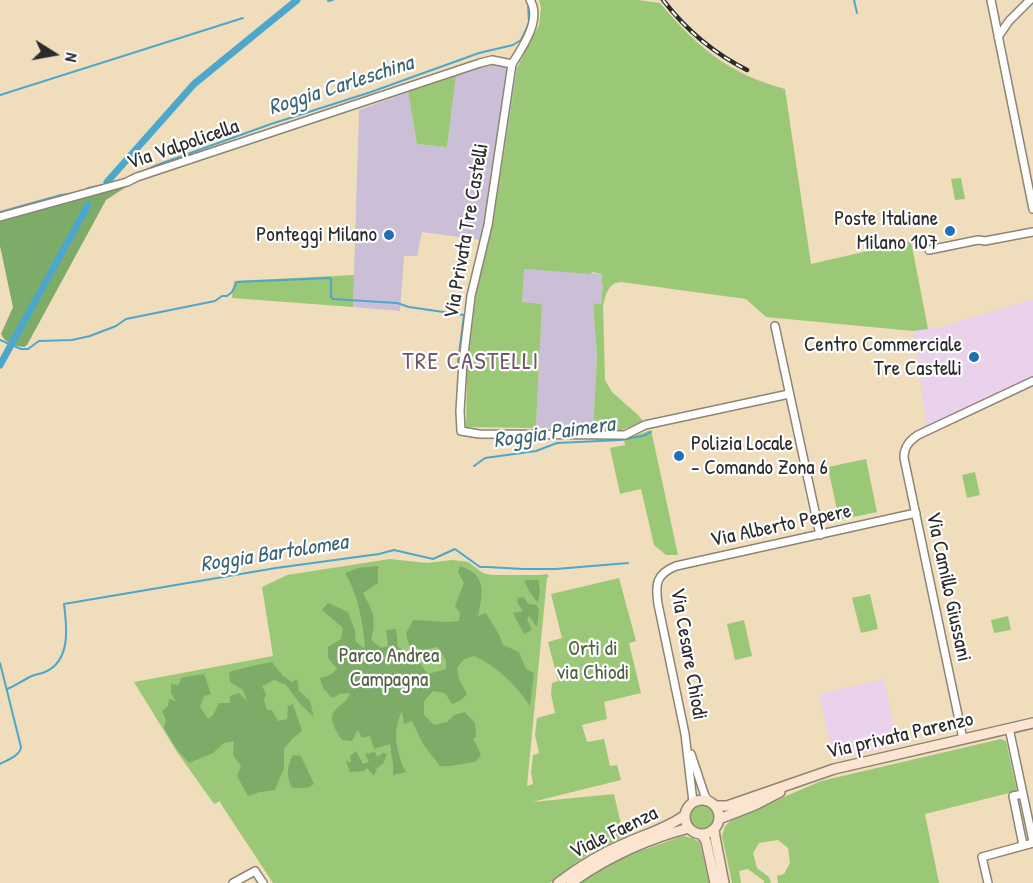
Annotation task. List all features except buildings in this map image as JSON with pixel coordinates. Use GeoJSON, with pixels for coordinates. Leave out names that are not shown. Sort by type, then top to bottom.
{"type":"FeatureCollection","features":[{"type":"Feature","properties":{"kind":"street"},"geometry":{"type":"LineString","coordinates":[[512,64],[523,47],[531,27],[534,7],[530,0]]}},
{"type":"Feature","properties":{"kind":"street"},"geometry":{"type":"LineString","coordinates":[[991,0],[1029,171],[1033,209]]}},
{"type":"Feature","properties":{"kind":"street"},"geometry":{"type":"LineString","coordinates":[[998,37],[1030,0]]}},
{"type":"Feature","properties":{"kind":"street","name":"Via Valpolicella"},"geometry":{"type":"LineString","coordinates":[[0,217],[127,182],[148,173],[480,63],[492,60],[512,64]]}},
{"type":"Feature","properties":{"kind":"street","name":"Via Privata Tre Castelli"},"geometry":{"type":"LineString","coordinates":[[512,64],[488,225],[471,296],[463,362],[461,431],[479,434],[624,435],[645,425],[789,394]]}},
{"type":"Feature","properties":{"kind":"street"},"geometry":{"type":"LineString","coordinates":[[929,250],[1033,232]]}},
{"type":"Feature","properties":{"kind":"street"},"geometry":{"type":"LineString","coordinates":[[775,326],[820,535]]}},
{"type":"Feature","properties":{"kind":"street","name":"Via Camillo Giussani"},"geometry":{"type":"LineString","coordinates":[[963,739],[904,458],[909,443],[918,435],[1033,381]]}},
{"type":"Feature","properties":{"kind":"street","name":"Via Alberto Pepere"},"geometry":{"type":"LineString","coordinates":[[659,579],[666,570],[676,566],[916,513]]}},
{"type":"Feature","properties":{"kind":"street","name":"Via Cesare Chiodi"},"geometry":{"type":"LineString","coordinates":[[659,579],[658,604],[685,734],[693,802]]}},
{"type":"Feature","properties":{"kind":"street","name":"Via privata Parenzo"},"geometry":{"type":"LineString","coordinates":[[712,803],[727,806],[834,769],[1033,723]]}},
{"type":"Feature","properties":{"kind":"street"},"geometry":{"type":"LineString","coordinates":[[987,883],[982,856],[1033,842],[1009,728]]}},
{"type":"Feature","properties":{"kind":"street","name":"Via Cesare Chiodi"},"geometry":{"type":"LineString","coordinates":[[685,734],[705,796],[712,803]]}},
{"type":"Feature","properties":{"kind":"street","name":"Via privata Parenzo"},"geometry":{"type":"LineString","coordinates":[[719,819],[755,805],[799,781]]}},
{"type":"Feature","properties":{"kind":"street"},"geometry":{"type":"LineString","coordinates":[[1023,794],[1014,796],[1023,845]]}},
{"type":"Feature","properties":{"kind":"street"},"geometry":{"type":"LineString","coordinates":[[701,800],[712,803],[718,811],[719,819],[714,829],[701,834],[693,832],[686,823],[685,814],[688,807],[693,802],[701,800]]}},
{"type":"Feature","properties":{"kind":"street","name":"Viale Faenza"},"geometry":{"type":"LineString","coordinates":[[558,883],[598,856],[675,823],[685,814]]}},
{"type":"Feature","properties":{"kind":"street","name":"Viale Faenza"},"geometry":{"type":"LineString","coordinates":[[571,883],[618,854],[689,828]]}},
{"type":"Feature","properties":{"kind":"street"},"geometry":{"type":"LineString","coordinates":[[714,829],[724,883]]}},
{"type":"Feature","properties":{"kind":"street"},"geometry":{"type":"LineString","coordinates":[[701,834],[706,841],[715,883]]}},
{"type":"Feature","properties":{"kind":"street"},"geometry":{"type":"LineString","coordinates":[[233,883],[255,871],[263,883]]}},
{"type":"Feature","properties":{"kind":"shaded area"},"geometry":{"type":"Polygon","coordinates":[[[492,60],[517,68],[493,224],[488,241],[422,232],[417,256],[404,256],[400,311],[353,307],[359,110],[408,92],[417,144],[447,147],[456,76],[492,60]]]}},
{"type":"Feature","properties":{"kind":"shaded area"},"geometry":{"type":"Polygon","coordinates":[[[523,269],[602,274],[601,304],[593,303],[597,356],[593,429],[536,428],[542,304],[522,302],[523,269]]]}},
{"type":"Feature","properties":{"kind":"shaded area"},"geometry":{"type":"Polygon","coordinates":[[[1033,299],[1033,379],[927,428],[913,331],[941,327],[1033,299]]]}},
{"type":"Feature","properties":{"kind":"shaded area"},"geometry":{"type":"Polygon","coordinates":[[[884,679],[898,745],[834,760],[819,694],[884,679]]]}},
{"type":"Feature","properties":{"kind":"green space"},"geometry":{"type":"Polygon","coordinates":[[[539,0],[639,0],[660,3],[687,33],[715,57],[747,75],[785,89],[811,264],[911,241],[928,329],[913,331],[766,317],[746,299],[615,283],[606,294],[603,306],[605,380],[612,392],[643,421],[622,430],[593,429],[597,356],[593,303],[601,304],[602,274],[524,269],[522,302],[542,304],[536,428],[466,427],[467,368],[476,294],[493,224],[517,68],[539,25],[541,8],[539,0]]]}},
{"type":"Feature","properties":{"kind":"green space"},"geometry":{"type":"Polygon","coordinates":[[[456,76],[447,147],[417,144],[408,92],[456,76]]]}},
{"type":"Feature","properties":{"kind":"green space"},"geometry":{"type":"Polygon","coordinates":[[[961,178],[965,199],[955,200],[951,179],[961,178]]]}},
{"type":"Feature","properties":{"kind":"green space"},"geometry":{"type":"Polygon","coordinates":[[[129,185],[106,200],[27,345],[21,347],[8,342],[1,334],[13,307],[0,246],[0,221],[129,185]]]}},
{"type":"Feature","properties":{"kind":"green space"},"geometry":{"type":"Polygon","coordinates":[[[354,275],[353,307],[232,298],[234,281],[354,275]]]}},
{"type":"Feature","properties":{"kind":"green space"},"geometry":{"type":"Polygon","coordinates":[[[651,430],[678,555],[666,555],[654,545],[641,489],[620,494],[610,448],[625,445],[624,440],[651,430]]]}},
{"type":"Feature","properties":{"kind":"green space"},"geometry":{"type":"Polygon","coordinates":[[[866,459],[877,512],[839,520],[828,467],[866,459]]]}},
{"type":"Feature","properties":{"kind":"green space"},"geometry":{"type":"Polygon","coordinates":[[[975,472],[980,495],[967,498],[962,475],[975,472]]]}},
{"type":"Feature","properties":{"kind":"green space","name":"Parco Andrea Campagna"},"geometry":{"type":"Polygon","coordinates":[[[390,559],[427,563],[461,561],[468,562],[483,573],[492,575],[547,574],[549,576],[527,786],[533,784],[531,772],[533,755],[539,753],[535,735],[537,718],[555,713],[551,694],[552,683],[558,681],[548,642],[562,638],[551,594],[619,578],[636,641],[629,643],[641,693],[604,702],[607,719],[582,725],[587,742],[604,739],[610,766],[617,765],[621,780],[532,802],[614,794],[624,837],[591,852],[550,883],[273,883],[220,801],[214,804],[177,752],[134,682],[273,656],[262,587],[287,575],[390,559]]]}},
{"type":"Feature","properties":{"kind":"green space"},"geometry":{"type":"Polygon","coordinates":[[[378,566],[378,583],[363,593],[373,616],[374,626],[371,640],[381,648],[388,646],[386,630],[396,629],[398,647],[415,657],[428,674],[446,669],[446,661],[438,647],[423,650],[409,645],[406,633],[413,620],[459,621],[460,613],[455,606],[464,583],[458,572],[460,566],[473,572],[480,582],[482,593],[478,616],[486,613],[503,645],[519,652],[526,669],[534,673],[530,706],[505,677],[474,656],[464,659],[457,668],[459,679],[467,694],[461,700],[452,704],[445,693],[433,691],[424,701],[424,715],[434,725],[447,722],[454,715],[465,712],[475,723],[476,738],[473,738],[481,755],[475,762],[440,766],[423,744],[412,721],[404,724],[402,711],[397,726],[396,742],[406,772],[393,775],[390,744],[374,749],[370,736],[362,738],[358,730],[352,741],[342,740],[335,728],[332,716],[350,693],[332,698],[323,688],[320,678],[330,675],[337,669],[328,658],[328,647],[341,639],[343,628],[322,610],[328,603],[348,612],[355,630],[356,642],[365,649],[359,609],[345,573],[358,568],[378,566]]]}},
{"type":"Feature","properties":{"kind":"green space"},"geometry":{"type":"Polygon","coordinates":[[[524,580],[538,580],[540,590],[538,603],[529,591],[524,580]]]}},
{"type":"Feature","properties":{"kind":"green space"},"geometry":{"type":"Polygon","coordinates":[[[870,594],[878,629],[861,633],[852,598],[870,594]]]}},
{"type":"Feature","properties":{"kind":"green space"},"geometry":{"type":"Polygon","coordinates":[[[524,597],[528,604],[537,605],[539,611],[537,627],[529,616],[527,619],[532,630],[524,634],[513,613],[523,611],[517,602],[518,598],[524,597]]]}},
{"type":"Feature","properties":{"kind":"green space"},"geometry":{"type":"Polygon","coordinates":[[[1008,616],[1011,630],[994,633],[991,620],[1008,616]]]}},
{"type":"Feature","properties":{"kind":"green space"},"geometry":{"type":"Polygon","coordinates":[[[744,620],[752,656],[735,660],[727,624],[744,620]]]}},
{"type":"Feature","properties":{"kind":"green space"},"geometry":{"type":"Polygon","coordinates":[[[272,662],[283,676],[292,682],[297,679],[299,691],[310,701],[314,717],[301,705],[286,685],[274,680],[262,686],[266,694],[264,699],[267,710],[272,710],[278,721],[287,719],[288,706],[293,704],[302,731],[284,749],[284,768],[275,790],[248,796],[237,776],[241,766],[233,755],[234,741],[224,743],[213,753],[189,763],[176,748],[164,728],[166,720],[162,711],[168,706],[169,699],[176,701],[171,693],[171,684],[179,685],[181,678],[204,674],[211,694],[204,696],[200,707],[208,719],[213,715],[219,703],[230,703],[230,696],[239,693],[247,701],[243,690],[230,682],[229,672],[272,662]]]}},
{"type":"Feature","properties":{"kind":"green space"},"geometry":{"type":"Polygon","coordinates":[[[1001,739],[1006,741],[1017,791],[925,814],[939,883],[778,883],[777,876],[784,874],[790,863],[788,848],[778,840],[759,843],[753,853],[757,868],[769,877],[771,883],[764,883],[748,869],[739,871],[741,883],[732,883],[722,836],[725,826],[733,819],[821,781],[1001,739]]]}},
{"type":"Feature","properties":{"kind":"green space"},"geometry":{"type":"Polygon","coordinates":[[[356,751],[363,764],[369,762],[365,754],[375,752],[377,757],[383,753],[387,754],[374,776],[367,768],[364,771],[350,772],[346,761],[351,763],[350,756],[356,751]]]}},
{"type":"Feature","properties":{"kind":"green space"},"geometry":{"type":"Polygon","coordinates":[[[293,755],[301,756],[314,784],[307,788],[292,788],[290,784],[288,772],[293,755]]]}},
{"type":"Feature","properties":{"kind":"green space"},"geometry":{"type":"Polygon","coordinates":[[[702,805],[711,808],[714,817],[711,826],[702,829],[693,826],[690,817],[693,808],[702,805]]]}},
{"type":"Feature","properties":{"kind":"green space"},"geometry":{"type":"Polygon","coordinates":[[[683,836],[693,838],[700,843],[709,883],[578,883],[623,857],[683,836]]]}},
{"type":"Feature","properties":{"kind":"waterway"},"geometry":{"type":"LineString","coordinates":[[107,182],[194,84],[297,0]]}},
{"type":"Feature","properties":{"kind":"waterway"},"geometry":{"type":"LineString","coordinates":[[328,1],[333,0]]}},
{"type":"Feature","properties":{"kind":"waterway"},"geometry":{"type":"LineString","coordinates":[[854,0],[857,13]]}},
{"type":"Feature","properties":{"kind":"waterway","name":"Roggia Carleschina"},"geometry":{"type":"LineString","coordinates":[[140,173],[271,124],[371,92],[479,53],[513,45],[521,40],[529,22],[528,4]]}},
{"type":"Feature","properties":{"kind":"waterway"},"geometry":{"type":"LineString","coordinates":[[0,95],[243,18]]}},
{"type":"Feature","properties":{"kind":"waterway","name":"Roggia Carleschina"},"geometry":{"type":"LineString","coordinates":[[88,188],[109,184]]}},
{"type":"Feature","properties":{"kind":"waterway","name":"Roggia Carleschina"},"geometry":{"type":"LineString","coordinates":[[0,212],[75,193]]}},
{"type":"Feature","properties":{"kind":"waterway"},"geometry":{"type":"LineString","coordinates":[[0,365],[88,205]]}},
{"type":"Feature","properties":{"kind":"waterway","name":"Roggia Paimera"},"geometry":{"type":"LineString","coordinates":[[0,340],[21,349],[28,349],[39,341],[72,340],[90,336],[116,326],[126,319],[215,301],[232,292],[237,282],[330,278],[333,299],[397,303],[409,307],[464,315],[458,362]]}},
{"type":"Feature","properties":{"kind":"waterway"},"geometry":{"type":"LineString","coordinates":[[643,436],[651,432]]}},
{"type":"Feature","properties":{"kind":"waterway","name":"Roggia Paimera"},"geometry":{"type":"LineString","coordinates":[[474,466],[485,458],[536,451],[557,443],[621,440],[642,436]]}},
{"type":"Feature","properties":{"kind":"waterway","name":"Roggia Bartolomea"},"geometry":{"type":"LineString","coordinates":[[7,689],[45,672],[59,660],[63,652],[66,633],[64,604],[394,550],[433,559],[455,549],[480,567],[556,569],[628,563]]}},
{"type":"Feature","properties":{"kind":"waterway"},"geometry":{"type":"LineString","coordinates":[[0,663],[21,747],[16,755],[0,764]]}},
{"type":"Feature","properties":{"kind":"railway"},"geometry":{"type":"LineString","coordinates":[[663,0],[701,40],[747,70]]}},
{"type":"Feature","properties":{"kind":"place","name":"Poste Italiane Milano 107"},"geometry":{"type":"Point","coordinates":[950,231]}},
{"type":"Feature","properties":{"kind":"place","name":"Ponteggi Milano"},"geometry":{"type":"Point","coordinates":[389,235]}},
{"type":"Feature","properties":{"kind":"place","name":"Centro Commerciale Tre Castelli"},"geometry":{"type":"Point","coordinates":[974,357]}},
{"type":"Feature","properties":{"kind":"place","name":"Polizia Locale - Comando Zona 6"},"geometry":{"type":"Point","coordinates":[679,456]}},
{"type":"Feature","properties":{"kind":"district","name":"TRE CASTELLI"},"geometry":{"type":"Point","coordinates":[471,363]}},
{"type":"Feature","properties":{"kind":"park label","name":"Orti di via Chiodi"},"geometry":{"type":"Point","coordinates":[593,661]}}]}
